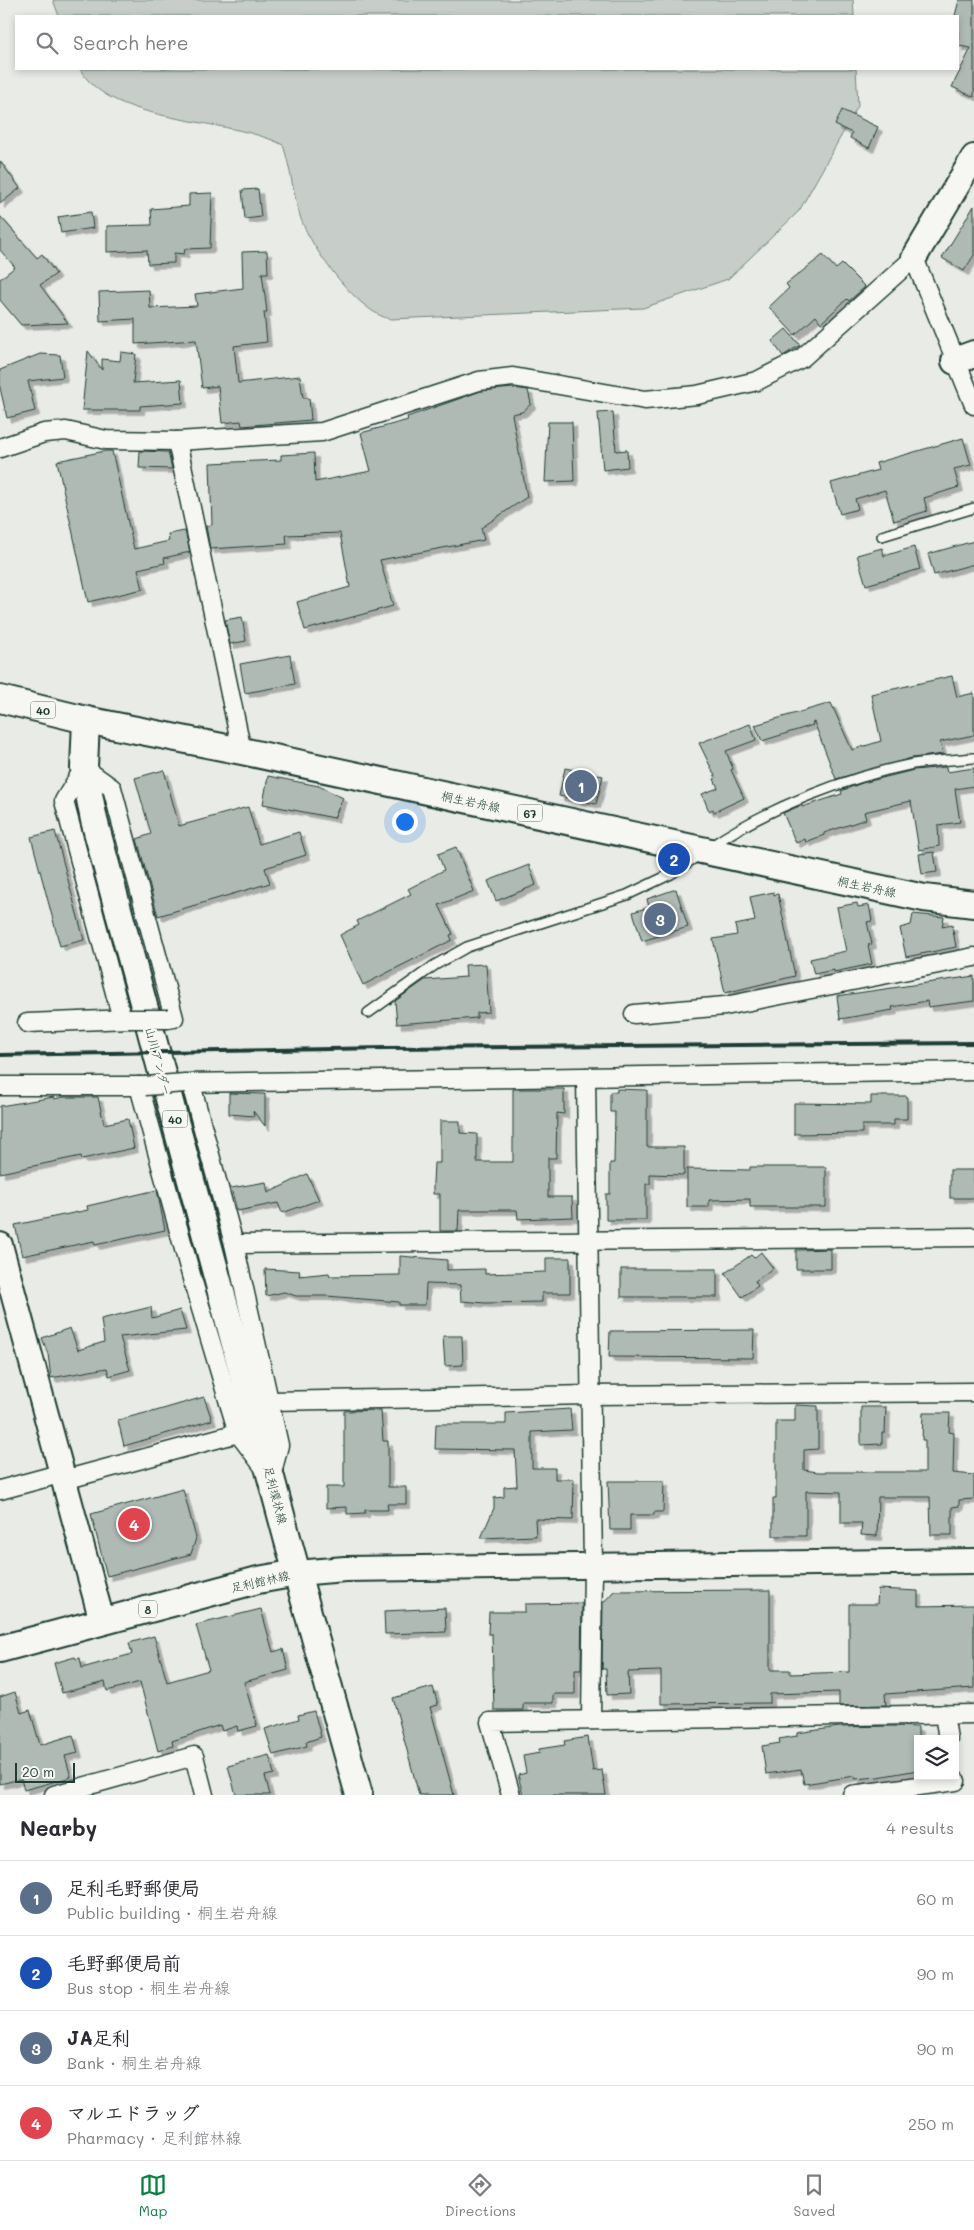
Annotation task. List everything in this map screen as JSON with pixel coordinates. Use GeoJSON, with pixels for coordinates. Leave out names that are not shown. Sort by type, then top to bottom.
{"type":"FeatureCollection","features":[{"type":"Feature","properties":{"kind":"main road","name":"40"},"geometry":{"type":"LineString","coordinates":[[0,700],[86,720],[84,768]]}},
{"type":"Feature","properties":{"kind":"main road","name":"桐生岩舟線"},"geometry":{"type":"LineString","coordinates":[[86,720],[924,898],[974,904]]}},
{"type":"Feature","properties":{"kind":"main road","name":"山川アンダー"},"geometry":{"type":"LineString","coordinates":[[84,768],[94,820],[254,1417]]}},
{"type":"Feature","properties":{"kind":"main road","name":"足利環状線"},"geometry":{"type":"LineString","coordinates":[[254,1417],[297,1573]]}},
{"type":"Feature","properties":{"kind":"main road","name":"足利館林線"},"geometry":{"type":"LineString","coordinates":[[0,1649],[258,1580],[297,1573],[359,1795]]}},
{"type":"Feature","properties":{"kind":"street"},"geometry":{"type":"LineString","coordinates":[[0,448],[44,433],[66,431],[106,440],[177,441],[322,432],[480,381],[513,377],[645,400],[697,395],[757,381],[802,358],[914,258],[974,157]]}},
{"type":"Feature","properties":{"kind":"street"},"geometry":{"type":"LineString","coordinates":[[914,258],[964,357],[974,405]]}},
{"type":"Feature","properties":{"kind":"street"},"geometry":{"type":"LineString","coordinates":[[177,441],[242,752]]}},
{"type":"Feature","properties":{"kind":"street"},"geometry":{"type":"LineString","coordinates":[[27,1024],[174,1018],[112,788],[84,768],[64,801],[126,1019]]}},
{"type":"Feature","properties":{"kind":"street"},"geometry":{"type":"LineString","coordinates":[[634,1014],[725,1006],[974,957]]}},
{"type":"Feature","properties":{"kind":"street"},"geometry":{"type":"LineString","coordinates":[[0,1086],[142,1086],[974,1071]]}},
{"type":"Feature","properties":{"kind":"street"},"geometry":{"type":"LineString","coordinates":[[586,1077],[593,1566],[591,1720]]}},
{"type":"Feature","properties":{"kind":"street"},"geometry":{"type":"LineString","coordinates":[[188,1084],[234,1244],[254,1417]]}},
{"type":"Feature","properties":{"kind":"street"},"geometry":{"type":"LineString","coordinates":[[142,1086],[193,1282],[254,1417]]}},
{"type":"Feature","properties":{"kind":"street"},"geometry":{"type":"LineString","coordinates":[[234,1244],[974,1237]]}},
{"type":"Feature","properties":{"kind":"street"},"geometry":{"type":"LineString","coordinates":[[0,1245],[102,1621]]}},
{"type":"Feature","properties":{"kind":"street"},"geometry":{"type":"LineString","coordinates":[[0,1490],[64,1477],[254,1417],[591,1395],[974,1392]]}},
{"type":"Feature","properties":{"kind":"street"},"geometry":{"type":"LineString","coordinates":[[297,1573],[345,1569],[974,1561]]}},
{"type":"Feature","properties":{"kind":"street"},"geometry":{"type":"LineString","coordinates":[[944,1714],[947,1735]]}},
{"type":"Feature","properties":{"kind":"street"},"geometry":{"type":"LineString","coordinates":[[511,1795],[490,1722],[974,1714]]}},
{"type":"Feature","properties":{"kind":"street"},"geometry":{"type":"LineString","coordinates":[[54,1795],[194,1756],[204,1795]]}},
{"type":"Feature","properties":{"kind":"street"},"geometry":{"type":"LineString","coordinates":[[852,1795],[956,1784]]}},
{"type":"Feature","properties":{"kind":"lane"},"geometry":{"type":"LineString","coordinates":[[882,536],[974,508]]}},
{"type":"Feature","properties":{"kind":"lane"},"geometry":{"type":"LineString","coordinates":[[368,1013],[435,965],[467,947],[627,895],[670,874],[732,832],[804,798],[869,775],[914,764],[974,758]]}},
{"type":"Feature","properties":{"kind":"shaded area"},"geometry":{"type":"Polygon","coordinates":[[[53,0],[853,0],[854,15],[59,15],[53,0]]]}},
{"type":"Feature","properties":{"kind":"shaded area"},"geometry":{"type":"Polygon","coordinates":[[[81,70],[856,70],[858,106],[799,211],[728,279],[643,308],[391,319],[379,315],[365,306],[338,278],[315,246],[301,219],[283,145],[260,136],[233,129],[173,118],[144,110],[117,101],[96,87],[81,70]]]}},
{"type":"Feature","properties":{"kind":"building"},"geometry":{"type":"Polygon","coordinates":[[[959,0],[974,0],[974,97],[952,87],[971,48],[959,46],[959,15],[955,15],[959,0]]]}},
{"type":"Feature","properties":{"kind":"building"},"geometry":{"type":"Polygon","coordinates":[[[842,110],[878,127],[869,148],[850,138],[852,133],[835,125],[842,110]]]}},
{"type":"Feature","properties":{"kind":"building"},"geometry":{"type":"Polygon","coordinates":[[[0,161],[20,188],[0,204],[0,161]]]}},
{"type":"Feature","properties":{"kind":"building"},"geometry":{"type":"Polygon","coordinates":[[[258,189],[261,217],[245,219],[242,190],[258,189]]]}},
{"type":"Feature","properties":{"kind":"building"},"geometry":{"type":"Polygon","coordinates":[[[212,193],[210,248],[185,249],[184,254],[174,253],[174,263],[148,264],[147,250],[107,252],[107,226],[152,225],[151,209],[189,206],[189,194],[212,193]]]}},
{"type":"Feature","properties":{"kind":"building"},"geometry":{"type":"Polygon","coordinates":[[[974,206],[974,255],[964,271],[942,258],[974,206]]]}},
{"type":"Feature","properties":{"kind":"building"},"geometry":{"type":"Polygon","coordinates":[[[91,212],[93,228],[61,233],[58,217],[91,212]]]}},
{"type":"Feature","properties":{"kind":"building"},"geometry":{"type":"Polygon","coordinates":[[[0,216],[37,258],[42,254],[56,274],[40,285],[68,323],[21,325],[0,300],[0,279],[15,267],[0,250],[0,216]]]}},
{"type":"Feature","properties":{"kind":"building"},"geometry":{"type":"Polygon","coordinates":[[[267,251],[268,273],[262,273],[267,312],[264,312],[267,342],[234,346],[238,383],[300,376],[303,398],[309,398],[311,420],[242,426],[241,421],[222,423],[218,386],[202,388],[196,340],[135,344],[135,319],[100,321],[99,292],[149,290],[150,308],[197,306],[195,294],[243,288],[242,252],[267,251]]]}},
{"type":"Feature","properties":{"kind":"building"},"geometry":{"type":"Polygon","coordinates":[[[823,255],[836,269],[842,264],[865,287],[849,301],[847,299],[821,323],[816,316],[795,335],[769,307],[789,288],[786,284],[823,255]]]}},
{"type":"Feature","properties":{"kind":"building"},"geometry":{"type":"Polygon","coordinates":[[[786,329],[800,345],[783,356],[772,341],[786,329]]]}},
{"type":"Feature","properties":{"kind":"building"},"geometry":{"type":"Polygon","coordinates":[[[88,351],[102,370],[102,359],[120,361],[121,352],[136,354],[133,383],[181,380],[183,403],[140,406],[140,410],[82,410],[88,351]]]}},
{"type":"Feature","properties":{"kind":"building"},"geometry":{"type":"Polygon","coordinates":[[[40,354],[60,355],[63,377],[28,381],[35,411],[7,418],[0,388],[0,370],[40,354]]]}},
{"type":"Feature","properties":{"kind":"building"},"geometry":{"type":"Polygon","coordinates":[[[513,388],[528,390],[531,404],[522,412],[512,414],[527,497],[481,528],[484,540],[380,560],[393,606],[305,630],[297,602],[350,587],[340,533],[286,535],[287,544],[210,549],[206,526],[212,525],[210,463],[281,460],[281,455],[314,453],[315,482],[371,471],[361,433],[408,420],[407,417],[481,391],[513,388]]]}},
{"type":"Feature","properties":{"kind":"building"},"geometry":{"type":"Polygon","coordinates":[[[613,412],[616,451],[627,450],[628,467],[603,470],[598,413],[613,412]]]}},
{"type":"Feature","properties":{"kind":"building"},"geometry":{"type":"Polygon","coordinates":[[[548,422],[572,422],[574,481],[545,482],[548,422]]]}},
{"type":"Feature","properties":{"kind":"building"},"geometry":{"type":"Polygon","coordinates":[[[963,438],[971,465],[954,469],[959,487],[924,498],[927,511],[894,521],[885,490],[855,499],[858,509],[840,514],[831,483],[878,470],[876,463],[963,438]]]}},
{"type":"Feature","properties":{"kind":"building"},"geometry":{"type":"Polygon","coordinates":[[[112,451],[134,549],[169,541],[168,534],[185,531],[190,552],[164,558],[165,563],[138,569],[143,589],[88,602],[57,461],[112,451]]]}},
{"type":"Feature","properties":{"kind":"building"},"geometry":{"type":"Polygon","coordinates":[[[140,451],[168,452],[172,469],[139,468],[140,451]]]}},
{"type":"Feature","properties":{"kind":"building"},"geometry":{"type":"Polygon","coordinates":[[[974,541],[974,564],[934,575],[928,554],[974,541]]]}},
{"type":"Feature","properties":{"kind":"building"},"geometry":{"type":"Polygon","coordinates":[[[914,547],[920,569],[866,585],[857,555],[882,548],[884,556],[914,547]]]}},
{"type":"Feature","properties":{"kind":"building"},"geometry":{"type":"Polygon","coordinates":[[[242,617],[246,641],[230,644],[225,620],[242,617]]]}},
{"type":"Feature","properties":{"kind":"building"},"geometry":{"type":"Polygon","coordinates":[[[290,655],[295,684],[245,693],[240,664],[290,655]]]}},
{"type":"Feature","properties":{"kind":"building"},"geometry":{"type":"Polygon","coordinates":[[[952,676],[957,697],[974,693],[974,735],[940,742],[943,754],[912,758],[836,779],[814,722],[812,723],[813,725],[762,741],[755,725],[831,703],[852,750],[881,741],[871,694],[952,676]]]}},
{"type":"Feature","properties":{"kind":"building"},"geometry":{"type":"Polygon","coordinates":[[[750,724],[756,740],[726,751],[733,769],[731,770],[744,798],[714,812],[713,809],[709,811],[702,794],[718,788],[714,779],[716,778],[699,743],[750,724]]]}},
{"type":"Feature","properties":{"kind":"building"},"geometry":{"type":"Polygon","coordinates":[[[946,767],[947,772],[974,768],[974,786],[955,789],[960,822],[938,825],[939,846],[919,850],[911,801],[864,812],[866,819],[824,833],[824,835],[806,842],[805,839],[796,843],[783,813],[802,805],[802,807],[842,794],[841,791],[862,783],[914,770],[946,767]]]}},
{"type":"Feature","properties":{"kind":"building"},"geometry":{"type":"Polygon","coordinates":[[[565,768],[603,776],[596,804],[559,796],[565,768]]]}},
{"type":"Feature","properties":{"kind":"building"},"geometry":{"type":"Polygon","coordinates":[[[164,770],[179,826],[248,807],[259,844],[299,832],[306,855],[265,868],[270,883],[158,916],[137,839],[151,834],[135,778],[164,770]]]}},
{"type":"Feature","properties":{"kind":"building"},"geometry":{"type":"Polygon","coordinates":[[[268,776],[319,786],[343,798],[334,818],[263,804],[268,776]]]}},
{"type":"Feature","properties":{"kind":"building"},"geometry":{"type":"Polygon","coordinates":[[[55,831],[84,940],[60,946],[31,837],[55,831]]]}},
{"type":"Feature","properties":{"kind":"building"},"geometry":{"type":"Polygon","coordinates":[[[456,847],[474,891],[439,905],[453,934],[450,935],[452,940],[363,985],[340,935],[359,925],[357,921],[411,894],[408,889],[444,870],[438,854],[456,847]]]}},
{"type":"Feature","properties":{"kind":"building"},"geometry":{"type":"Polygon","coordinates":[[[934,852],[937,872],[922,874],[919,854],[934,852]]]}},
{"type":"Feature","properties":{"kind":"building"},"geometry":{"type":"Polygon","coordinates":[[[529,865],[536,885],[496,901],[488,881],[529,865]]]}},
{"type":"Feature","properties":{"kind":"building"},"geometry":{"type":"Polygon","coordinates":[[[676,889],[688,927],[642,941],[633,912],[649,907],[647,899],[676,889]]]}},
{"type":"Feature","properties":{"kind":"building"},"geometry":{"type":"Polygon","coordinates":[[[774,892],[774,895],[778,894],[795,976],[725,993],[713,939],[737,935],[735,925],[755,921],[750,897],[774,892]]]}},
{"type":"Feature","properties":{"kind":"building"},"geometry":{"type":"Polygon","coordinates":[[[857,903],[858,907],[869,905],[872,921],[867,922],[872,944],[868,945],[872,964],[814,974],[810,959],[846,951],[837,907],[857,903]]]}},
{"type":"Feature","properties":{"kind":"building"},"geometry":{"type":"Polygon","coordinates":[[[913,914],[944,917],[942,927],[952,925],[956,947],[906,957],[900,928],[911,925],[913,914]]]}},
{"type":"Feature","properties":{"kind":"building"},"geometry":{"type":"Polygon","coordinates":[[[486,964],[489,1012],[477,1013],[477,1018],[397,1024],[395,1001],[425,980],[466,977],[465,965],[486,964]]]}},
{"type":"Feature","properties":{"kind":"building"},"geometry":{"type":"Polygon","coordinates":[[[974,976],[974,1001],[928,1007],[927,1001],[892,1007],[893,1010],[840,1019],[837,996],[974,976]]]}},
{"type":"Feature","properties":{"kind":"building"},"geometry":{"type":"Polygon","coordinates":[[[513,1089],[564,1089],[564,1114],[557,1113],[556,1158],[548,1158],[548,1197],[572,1197],[573,1217],[518,1219],[517,1210],[459,1210],[458,1231],[440,1231],[440,1194],[433,1194],[433,1183],[434,1163],[440,1163],[440,1121],[460,1121],[460,1133],[477,1134],[477,1162],[513,1162],[513,1089]]]}},
{"type":"Feature","properties":{"kind":"building"},"geometry":{"type":"Polygon","coordinates":[[[617,1089],[647,1090],[647,1147],[684,1147],[684,1175],[650,1174],[650,1184],[646,1184],[646,1220],[606,1220],[606,1194],[610,1194],[610,1163],[614,1163],[615,1112],[610,1112],[610,1092],[617,1092],[617,1089]]]}},
{"type":"Feature","properties":{"kind":"building"},"geometry":{"type":"Polygon","coordinates":[[[229,1093],[265,1094],[265,1126],[253,1111],[254,1116],[229,1114],[229,1093]]]}},
{"type":"Feature","properties":{"kind":"building"},"geometry":{"type":"Polygon","coordinates":[[[871,1096],[907,1096],[907,1119],[894,1119],[894,1125],[862,1125],[862,1133],[794,1134],[794,1103],[871,1104],[871,1096]]]}},
{"type":"Feature","properties":{"kind":"building"},"geometry":{"type":"Polygon","coordinates":[[[54,1097],[54,1099],[64,1097],[98,1097],[104,1124],[128,1119],[134,1148],[82,1159],[81,1156],[0,1173],[0,1106],[54,1097]]]}},
{"type":"Feature","properties":{"kind":"building"},"geometry":{"type":"Polygon","coordinates":[[[750,1167],[826,1167],[826,1207],[750,1207],[750,1199],[709,1200],[709,1207],[687,1207],[687,1169],[750,1170],[750,1167]]]}},
{"type":"Feature","properties":{"kind":"building"},"geometry":{"type":"Polygon","coordinates":[[[950,1170],[974,1170],[974,1198],[950,1198],[950,1170]]]}},
{"type":"Feature","properties":{"kind":"building"},"geometry":{"type":"Polygon","coordinates":[[[307,1174],[319,1200],[282,1213],[278,1203],[237,1211],[231,1188],[266,1182],[268,1193],[307,1174]]]}},
{"type":"Feature","properties":{"kind":"building"},"geometry":{"type":"Polygon","coordinates":[[[157,1190],[165,1230],[95,1245],[94,1241],[22,1256],[15,1225],[88,1210],[87,1206],[157,1190]]]}},
{"type":"Feature","properties":{"kind":"building"},"geometry":{"type":"Polygon","coordinates":[[[831,1249],[831,1269],[796,1269],[796,1250],[831,1249]]]}},
{"type":"Feature","properties":{"kind":"building"},"geometry":{"type":"Polygon","coordinates":[[[761,1252],[773,1268],[755,1281],[758,1286],[742,1297],[725,1273],[751,1255],[754,1258],[761,1252]]]}},
{"type":"Feature","properties":{"kind":"building"},"geometry":{"type":"Polygon","coordinates":[[[400,1256],[447,1260],[447,1270],[485,1269],[485,1274],[546,1272],[546,1258],[570,1258],[570,1293],[542,1293],[542,1302],[485,1303],[461,1301],[460,1285],[426,1284],[425,1305],[399,1305],[399,1302],[327,1296],[296,1296],[284,1292],[266,1296],[265,1269],[300,1271],[299,1276],[329,1273],[330,1276],[400,1275],[400,1256]]]}},
{"type":"Feature","properties":{"kind":"building"},"geometry":{"type":"Polygon","coordinates":[[[621,1269],[717,1269],[717,1297],[621,1297],[621,1269]]]}},
{"type":"Feature","properties":{"kind":"building"},"geometry":{"type":"Polygon","coordinates":[[[151,1307],[152,1318],[180,1310],[186,1330],[120,1337],[130,1370],[109,1376],[107,1368],[51,1378],[48,1354],[42,1338],[70,1328],[78,1350],[104,1342],[101,1319],[151,1307]]]}},
{"type":"Feature","properties":{"kind":"building"},"geometry":{"type":"Polygon","coordinates":[[[754,1330],[753,1358],[609,1357],[610,1331],[754,1330]]]}},
{"type":"Feature","properties":{"kind":"building"},"geometry":{"type":"Polygon","coordinates":[[[443,1336],[462,1336],[463,1365],[445,1366],[443,1336]]]}},
{"type":"Feature","properties":{"kind":"building"},"geometry":{"type":"Polygon","coordinates":[[[204,1397],[212,1420],[124,1446],[118,1420],[204,1397]]]}},
{"type":"Feature","properties":{"kind":"building"},"geometry":{"type":"Polygon","coordinates":[[[795,1405],[818,1406],[818,1449],[804,1450],[804,1470],[818,1472],[925,1472],[925,1440],[922,1440],[923,1413],[950,1413],[949,1432],[954,1433],[953,1473],[974,1475],[974,1499],[959,1500],[959,1506],[952,1507],[952,1535],[931,1535],[930,1497],[878,1497],[877,1536],[861,1535],[862,1523],[841,1523],[841,1492],[806,1491],[806,1536],[773,1536],[773,1498],[776,1498],[776,1421],[795,1421],[795,1405]]]}},
{"type":"Feature","properties":{"kind":"building"},"geometry":{"type":"Polygon","coordinates":[[[861,1407],[886,1407],[885,1433],[882,1433],[882,1444],[861,1445],[861,1407]]]}},
{"type":"Feature","properties":{"kind":"building"},"geometry":{"type":"Polygon","coordinates":[[[570,1409],[572,1430],[532,1432],[532,1468],[555,1468],[555,1479],[574,1479],[573,1520],[535,1519],[536,1536],[481,1538],[494,1508],[494,1498],[504,1497],[504,1487],[517,1486],[515,1450],[435,1449],[436,1424],[506,1424],[506,1413],[570,1409]]]}},
{"type":"Feature","properties":{"kind":"building"},"geometry":{"type":"Polygon","coordinates":[[[381,1410],[383,1441],[388,1441],[388,1487],[406,1487],[406,1504],[387,1504],[388,1510],[365,1510],[365,1513],[347,1514],[347,1507],[326,1508],[326,1487],[344,1487],[344,1411],[381,1410]]]}},
{"type":"Feature","properties":{"kind":"building"},"geometry":{"type":"Polygon","coordinates":[[[608,1481],[664,1481],[663,1512],[654,1512],[654,1515],[630,1515],[630,1530],[610,1530],[608,1481]]]}},
{"type":"Feature","properties":{"kind":"building"},"geometry":{"type":"Polygon","coordinates":[[[183,1489],[196,1538],[191,1554],[107,1576],[91,1514],[183,1489]]]}},
{"type":"Feature","properties":{"kind":"building"},"geometry":{"type":"Polygon","coordinates":[[[878,1589],[918,1591],[918,1606],[974,1605],[974,1688],[885,1694],[886,1705],[839,1706],[839,1692],[770,1694],[770,1703],[661,1704],[661,1671],[628,1672],[629,1694],[607,1695],[606,1669],[602,1669],[603,1603],[614,1591],[770,1590],[770,1670],[790,1670],[790,1674],[849,1672],[849,1604],[877,1604],[878,1589]]]}},
{"type":"Feature","properties":{"kind":"building"},"geometry":{"type":"Polygon","coordinates":[[[582,1603],[581,1670],[575,1670],[575,1694],[553,1694],[553,1703],[523,1703],[523,1710],[494,1710],[492,1634],[488,1634],[489,1612],[525,1612],[525,1604],[582,1603]]]}},
{"type":"Feature","properties":{"kind":"building"},"geometry":{"type":"Polygon","coordinates":[[[445,1608],[446,1632],[385,1634],[384,1611],[445,1608]]]}},
{"type":"Feature","properties":{"kind":"building"},"geometry":{"type":"Polygon","coordinates":[[[261,1609],[273,1652],[283,1649],[288,1670],[244,1682],[257,1726],[238,1731],[237,1726],[222,1731],[220,1725],[172,1741],[173,1746],[158,1751],[140,1682],[107,1691],[105,1682],[62,1693],[54,1663],[75,1657],[76,1659],[80,1658],[82,1668],[132,1654],[129,1643],[154,1636],[167,1682],[209,1670],[196,1625],[261,1609]]]}},
{"type":"Feature","properties":{"kind":"building"},"geometry":{"type":"Polygon","coordinates":[[[433,1687],[438,1705],[430,1707],[454,1795],[419,1795],[393,1698],[433,1687]]]}},
{"type":"Feature","properties":{"kind":"building"},"geometry":{"type":"Polygon","coordinates":[[[15,1692],[21,1713],[30,1710],[40,1745],[73,1735],[78,1753],[65,1756],[71,1777],[24,1790],[21,1779],[0,1784],[0,1697],[15,1692]]]}},
{"type":"Feature","properties":{"kind":"building"},"geometry":{"type":"Polygon","coordinates":[[[314,1711],[321,1737],[306,1742],[307,1746],[273,1755],[265,1729],[299,1719],[298,1715],[314,1711]]]}},
{"type":"Feature","properties":{"kind":"building"},"geometry":{"type":"Polygon","coordinates":[[[839,1727],[918,1727],[918,1735],[914,1735],[914,1771],[878,1777],[855,1779],[855,1776],[804,1784],[801,1769],[766,1774],[762,1746],[780,1743],[779,1739],[797,1736],[797,1733],[839,1727]]]}},
{"type":"Feature","properties":{"kind":"building"},"geometry":{"type":"Polygon","coordinates":[[[588,1737],[593,1771],[602,1770],[606,1795],[523,1795],[518,1775],[526,1773],[523,1756],[540,1753],[539,1749],[565,1745],[564,1741],[588,1737]]]}},
{"type":"Feature","properties":{"kind":"building"},"geometry":{"type":"Polygon","coordinates":[[[269,1755],[274,1774],[265,1776],[270,1795],[236,1795],[228,1766],[269,1755]]]}},
{"type":"Feature","properties":{"kind":"railway"},"geometry":{"type":"LineString","coordinates":[[0,1055],[385,1048],[974,1043]]}},
{"type":"Feature","properties":{"kind":"place","name":"足利毛野郵便局"},"geometry":{"type":"Point","coordinates":[581,786]}},
{"type":"Feature","properties":{"kind":"place","name":"毛野郵便局前"},"geometry":{"type":"Point","coordinates":[674,859]}},
{"type":"Feature","properties":{"kind":"place","name":"JA足利"},"geometry":{"type":"Point","coordinates":[660,919]}},
{"type":"Feature","properties":{"kind":"place","name":"マルエドラッグ"},"geometry":{"type":"Point","coordinates":[134,1524]}}]}
